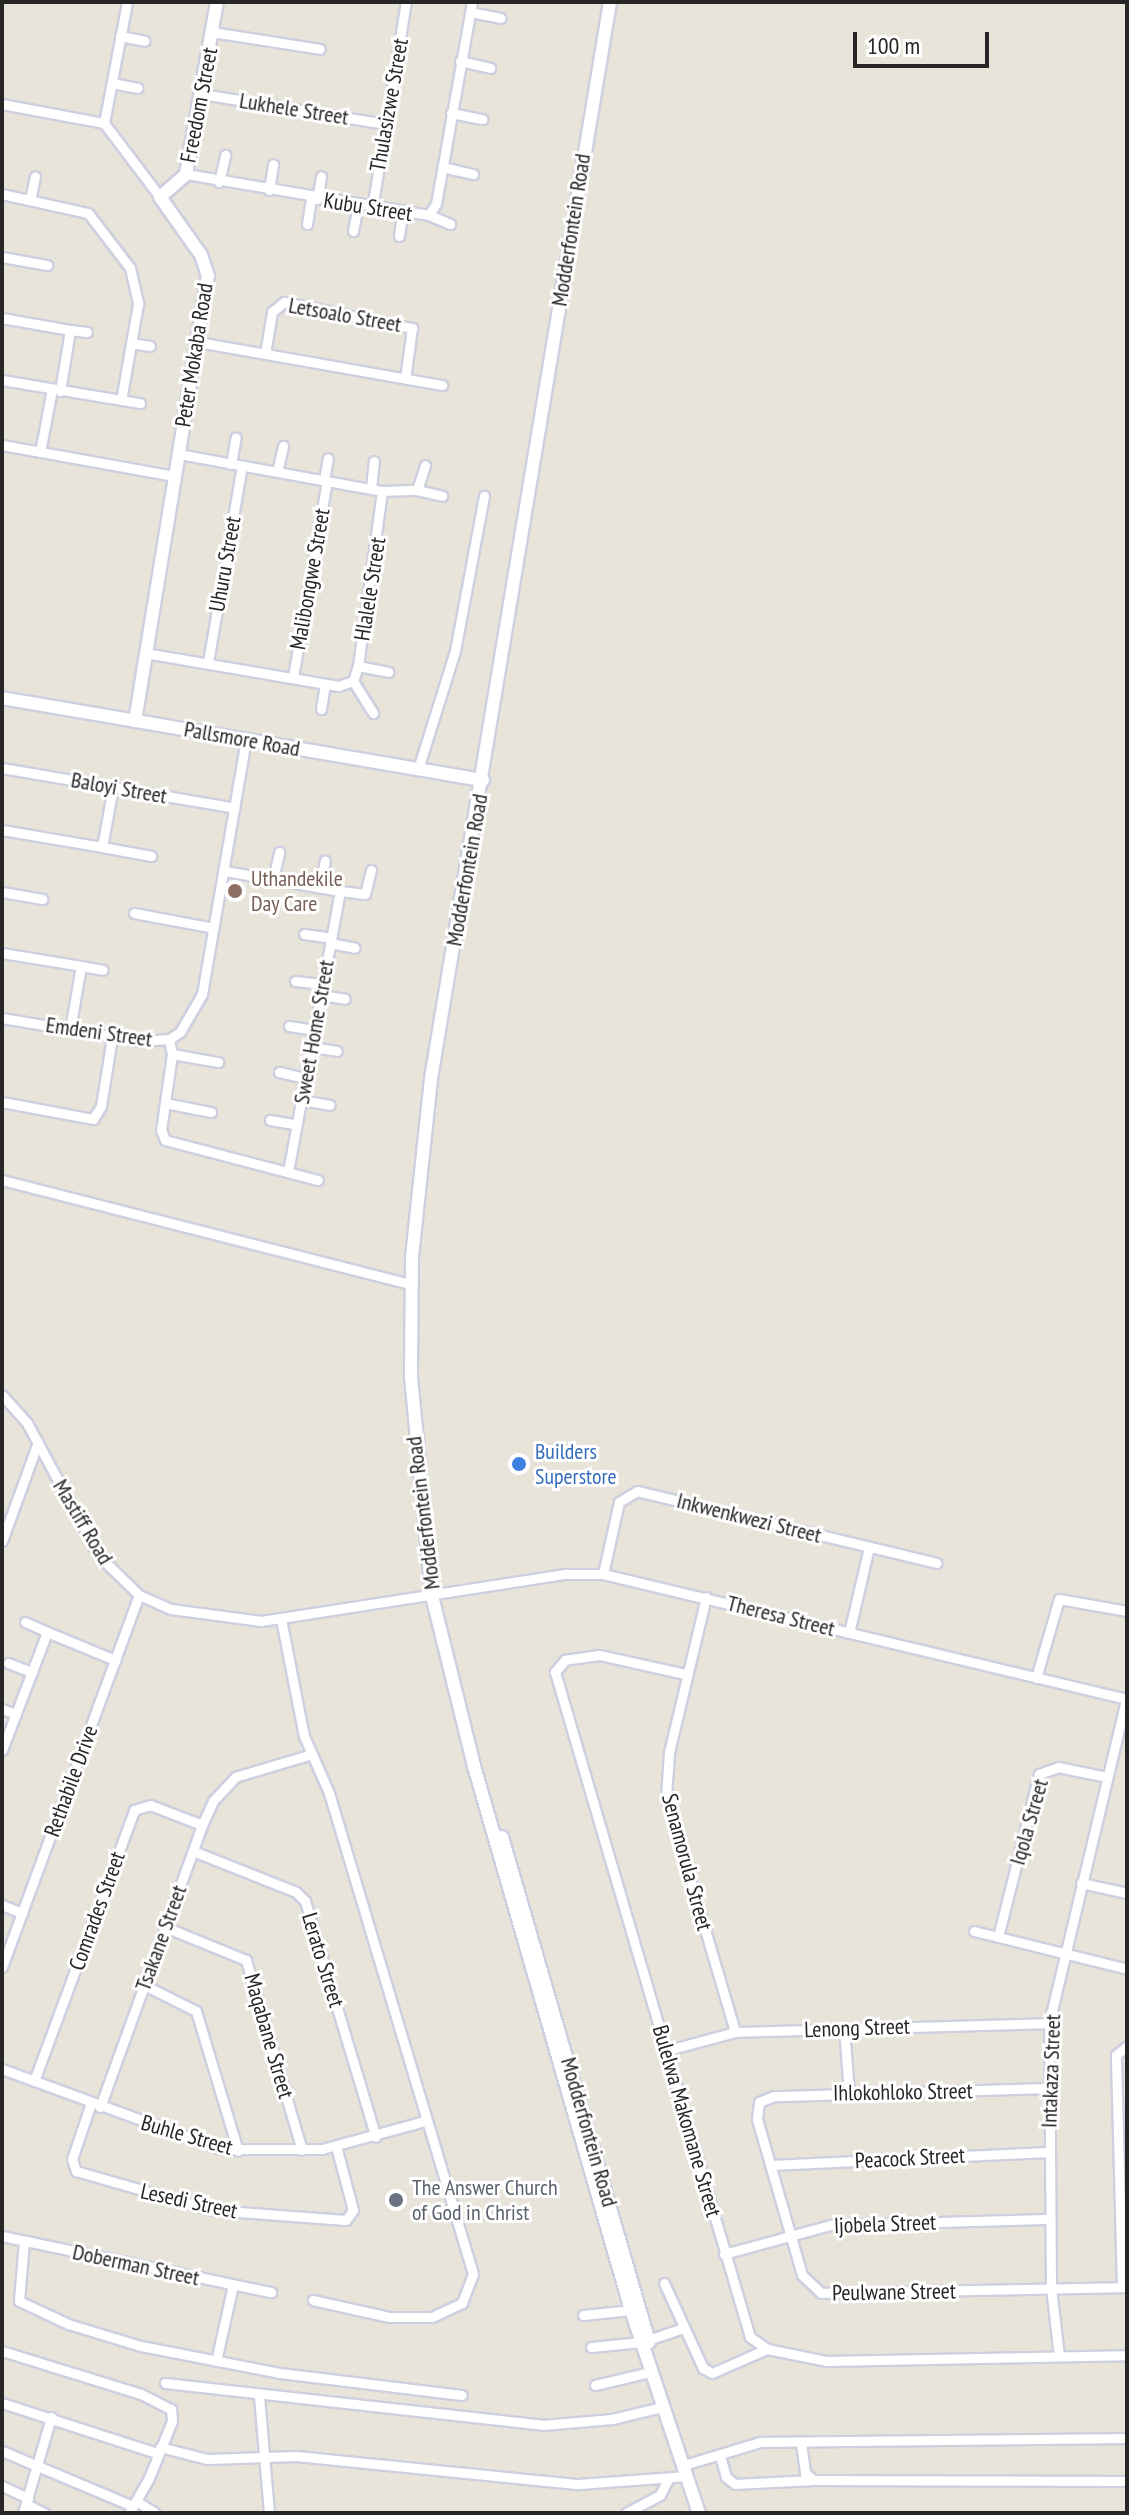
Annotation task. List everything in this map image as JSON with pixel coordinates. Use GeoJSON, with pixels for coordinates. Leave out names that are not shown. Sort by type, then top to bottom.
{"type":"FeatureCollection","features":[{"type":"Feature","properties":{"kind":"main road","name":"Freedom Street"},"geometry":{"type":"LineString","coordinates":[[160,197],[186,174],[217,2]]}},
{"type":"Feature","properties":{"kind":"main road","name":"Modderfontein Road"},"geometry":{"type":"LineString","coordinates":[[610,2],[427,1106],[410,1284],[412,1409],[432,1596],[524,1947],[631,2310],[645,2341],[650,2372],[674,2435]]}},
{"type":"Feature","properties":{"kind":"main road","name":"Peter Mokaba Road"},"geometry":{"type":"LineString","coordinates":[[135,721],[198,342],[206,265],[160,197]]}},
{"type":"Feature","properties":{"kind":"main road","name":"Pallsmore Road"},"geometry":{"type":"LineString","coordinates":[[2,698],[483,780]]}},
{"type":"Feature","properties":{"kind":"main road","name":"Modderfontein Road"},"geometry":{"type":"LineString","coordinates":[[469,1740],[645,2341],[699,2513]]}},
{"type":"Feature","properties":{"kind":"street"},"geometry":{"type":"LineString","coordinates":[[2,104],[104,123],[127,2]]}},
{"type":"Feature","properties":{"kind":"street","name":"Thulasizwe Street"},"geometry":{"type":"LineString","coordinates":[[372,209],[406,2]]}},
{"type":"Feature","properties":{"kind":"street"},"geometry":{"type":"LineString","coordinates":[[471,7],[500,18]]}},
{"type":"Feature","properties":{"kind":"street","name":"Kubu Street"},"geometry":{"type":"LineString","coordinates":[[186,174],[372,209],[429,215],[442,167],[471,7]]}},
{"type":"Feature","properties":{"kind":"street"},"geometry":{"type":"LineString","coordinates":[[212,32],[320,49]]}},
{"type":"Feature","properties":{"kind":"street"},"geometry":{"type":"LineString","coordinates":[[120,36],[145,41]]}},
{"type":"Feature","properties":{"kind":"street"},"geometry":{"type":"LineString","coordinates":[[460,61],[490,68]]}},
{"type":"Feature","properties":{"kind":"street"},"geometry":{"type":"LineString","coordinates":[[112,83],[138,88]]}},
{"type":"Feature","properties":{"kind":"street","name":"Lukhele Street"},"geometry":{"type":"LineString","coordinates":[[202,94],[386,124]]}},
{"type":"Feature","properties":{"kind":"street"},"geometry":{"type":"LineString","coordinates":[[451,113],[482,119]]}},
{"type":"Feature","properties":{"kind":"street","name":"Peter Mokaba Road"},"geometry":{"type":"LineString","coordinates":[[104,123],[160,197]]}},
{"type":"Feature","properties":{"kind":"street"},"geometry":{"type":"LineString","coordinates":[[219,182],[225,155]]}},
{"type":"Feature","properties":{"kind":"street"},"geometry":{"type":"LineString","coordinates":[[269,190],[273,164]]}},
{"type":"Feature","properties":{"kind":"street"},"geometry":{"type":"LineString","coordinates":[[442,167],[473,174]]}},
{"type":"Feature","properties":{"kind":"street"},"geometry":{"type":"LineString","coordinates":[[307,224],[321,176]]}},
{"type":"Feature","properties":{"kind":"street"},"geometry":{"type":"LineString","coordinates":[[30,200],[35,177]]}},
{"type":"Feature","properties":{"kind":"street"},"geometry":{"type":"LineString","coordinates":[[2,194],[80,209],[101,225],[138,286],[121,400]]}},
{"type":"Feature","properties":{"kind":"street"},"geometry":{"type":"LineString","coordinates":[[353,231],[358,206]]}},
{"type":"Feature","properties":{"kind":"street"},"geometry":{"type":"LineString","coordinates":[[399,236],[402,214]]}},
{"type":"Feature","properties":{"kind":"street"},"geometry":{"type":"LineString","coordinates":[[429,215],[450,224]]}},
{"type":"Feature","properties":{"kind":"street"},"geometry":{"type":"LineString","coordinates":[[2,257],[47,265]]}},
{"type":"Feature","properties":{"kind":"street","name":"Letsoalo Street"},"geometry":{"type":"LineString","coordinates":[[265,354],[272,312],[284,302],[412,328],[405,379]]}},
{"type":"Feature","properties":{"kind":"street"},"geometry":{"type":"LineString","coordinates":[[2,318],[87,332]]}},
{"type":"Feature","properties":{"kind":"street"},"geometry":{"type":"LineString","coordinates":[[40,452],[70,330]]}},
{"type":"Feature","properties":{"kind":"street"},"geometry":{"type":"LineString","coordinates":[[198,342],[442,385]]}},
{"type":"Feature","properties":{"kind":"street"},"geometry":{"type":"LineString","coordinates":[[131,343],[150,346]]}},
{"type":"Feature","properties":{"kind":"street"},"geometry":{"type":"LineString","coordinates":[[2,380],[140,403]]}},
{"type":"Feature","properties":{"kind":"street"},"geometry":{"type":"LineString","coordinates":[[231,464],[236,437]]}},
{"type":"Feature","properties":{"kind":"street"},"geometry":{"type":"LineString","coordinates":[[2,445],[174,476]]}},
{"type":"Feature","properties":{"kind":"street"},"geometry":{"type":"LineString","coordinates":[[277,472],[283,446]]}},
{"type":"Feature","properties":{"kind":"street"},"geometry":{"type":"LineString","coordinates":[[178,454],[382,491],[417,490],[442,496]]}},
{"type":"Feature","properties":{"kind":"street","name":"Malibongwe Street"},"geometry":{"type":"LineString","coordinates":[[293,677],[328,458]]}},
{"type":"Feature","properties":{"kind":"street"},"geometry":{"type":"LineString","coordinates":[[371,488],[374,461]]}},
{"type":"Feature","properties":{"kind":"street"},"geometry":{"type":"LineString","coordinates":[[417,490],[425,465]]}},
{"type":"Feature","properties":{"kind":"street","name":"Uhuru Street"},"geometry":{"type":"LineString","coordinates":[[208,662],[242,466]]}},
{"type":"Feature","properties":{"kind":"street","name":"Hlalele Street"},"geometry":{"type":"LineString","coordinates":[[353,681],[358,666],[382,491]]}},
{"type":"Feature","properties":{"kind":"street"},"geometry":{"type":"LineString","coordinates":[[418,769],[455,651],[484,496]]}},
{"type":"Feature","properties":{"kind":"street"},"geometry":{"type":"LineString","coordinates":[[145,653],[325,684],[347,686],[353,681],[373,713]]}},
{"type":"Feature","properties":{"kind":"street"},"geometry":{"type":"LineString","coordinates":[[358,666],[388,672]]}},
{"type":"Feature","properties":{"kind":"street"},"geometry":{"type":"LineString","coordinates":[[321,709],[325,684]]}},
{"type":"Feature","properties":{"kind":"street","name":"Emdeni Street"},"geometry":{"type":"LineString","coordinates":[[2,1018],[112,1037],[169,1039],[198,1007],[225,871],[246,740]]}},
{"type":"Feature","properties":{"kind":"street","name":"Baloyi Street"},"geometry":{"type":"LineString","coordinates":[[2,768],[235,808]]}},
{"type":"Feature","properties":{"kind":"street"},"geometry":{"type":"LineString","coordinates":[[102,847],[113,787]]}},
{"type":"Feature","properties":{"kind":"street"},"geometry":{"type":"LineString","coordinates":[[2,830],[151,856]]}},
{"type":"Feature","properties":{"kind":"street"},"geometry":{"type":"LineString","coordinates":[[273,879],[279,852]]}},
{"type":"Feature","properties":{"kind":"street"},"geometry":{"type":"LineString","coordinates":[[320,888],[325,860]]}},
{"type":"Feature","properties":{"kind":"street"},"geometry":{"type":"LineString","coordinates":[[225,871],[365,894],[371,870]]}},
{"type":"Feature","properties":{"kind":"street","name":"Sweet Home Street"},"geometry":{"type":"LineString","coordinates":[[288,1172],[340,891]]}},
{"type":"Feature","properties":{"kind":"street"},"geometry":{"type":"LineString","coordinates":[[2,892],[42,899]]}},
{"type":"Feature","properties":{"kind":"street"},"geometry":{"type":"LineString","coordinates":[[134,913],[214,928]]}},
{"type":"Feature","properties":{"kind":"street"},"geometry":{"type":"LineString","coordinates":[[304,934],[355,948]]}},
{"type":"Feature","properties":{"kind":"street"},"geometry":{"type":"LineString","coordinates":[[2,953],[103,970]]}},
{"type":"Feature","properties":{"kind":"street"},"geometry":{"type":"LineString","coordinates":[[70,1030],[81,966]]}},
{"type":"Feature","properties":{"kind":"street"},"geometry":{"type":"LineString","coordinates":[[295,981],[345,999]]}},
{"type":"Feature","properties":{"kind":"street"},"geometry":{"type":"LineString","coordinates":[[289,1026],[315,1030]]}},
{"type":"Feature","properties":{"kind":"street"},"geometry":{"type":"LineString","coordinates":[[2,1102],[93,1119],[101,1106],[112,1037]]}},
{"type":"Feature","properties":{"kind":"street"},"geometry":{"type":"LineString","coordinates":[[169,1039],[172,1054],[161,1130],[165,1140],[318,1180]]}},
{"type":"Feature","properties":{"kind":"street"},"geometry":{"type":"LineString","coordinates":[[312,1047],[337,1051]]}},
{"type":"Feature","properties":{"kind":"street"},"geometry":{"type":"LineString","coordinates":[[172,1054],[218,1062]]}},
{"type":"Feature","properties":{"kind":"street"},"geometry":{"type":"LineString","coordinates":[[279,1072],[306,1078]]}},
{"type":"Feature","properties":{"kind":"street"},"geometry":{"type":"LineString","coordinates":[[302,1100],[330,1105]]}},
{"type":"Feature","properties":{"kind":"street"},"geometry":{"type":"LineString","coordinates":[[165,1103],[211,1112]]}},
{"type":"Feature","properties":{"kind":"street"},"geometry":{"type":"LineString","coordinates":[[270,1120],[297,1125]]}},
{"type":"Feature","properties":{"kind":"street"},"geometry":{"type":"LineString","coordinates":[[2,1180],[410,1284]]}},
{"type":"Feature","properties":{"kind":"street","name":"Mastiff Road"},"geometry":{"type":"LineString","coordinates":[[2,1395],[38,1442],[99,1556],[139,1595],[213,1618],[281,1619],[432,1596]]}},
{"type":"Feature","properties":{"kind":"street"},"geometry":{"type":"LineString","coordinates":[[2,1541],[38,1442]]}},
{"type":"Feature","properties":{"kind":"street","name":"Inkwenkwezi Street"},"geometry":{"type":"LineString","coordinates":[[603,1574],[619,1502],[630,1491],[869,1547]]}},
{"type":"Feature","properties":{"kind":"street"},"geometry":{"type":"LineString","coordinates":[[849,1633],[869,1547],[936,1563]]}},
{"type":"Feature","properties":{"kind":"street","name":"Theresa Street"},"geometry":{"type":"LineString","coordinates":[[432,1596],[565,1574],[603,1574],[1127,1699]]}},
{"type":"Feature","properties":{"kind":"street","name":"Rethabile Drive"},"geometry":{"type":"LineString","coordinates":[[2,1967],[139,1595]]}},
{"type":"Feature","properties":{"kind":"street","name":"Senamorula Street"},"geometry":{"type":"LineString","coordinates":[[706,1597],[685,1674],[666,1797],[735,2032]]}},
{"type":"Feature","properties":{"kind":"street"},"geometry":{"type":"LineString","coordinates":[[1036,1678],[1059,1599],[1127,1611]]}},
{"type":"Feature","properties":{"kind":"street"},"geometry":{"type":"LineString","coordinates":[[281,1619],[309,1755],[329,1793],[425,2121],[472,2265],[472,2290],[453,2310],[417,2319],[313,2300]]}},
{"type":"Feature","properties":{"kind":"street"},"geometry":{"type":"LineString","coordinates":[[25,1622],[115,1660]]}},
{"type":"Feature","properties":{"kind":"street"},"geometry":{"type":"LineString","coordinates":[[2,1750],[47,1632]]}},
{"type":"Feature","properties":{"kind":"street","name":"Bulelwa Makomane Street"},"geometry":{"type":"LineString","coordinates":[[685,1674],[599,1655],[565,1660],[555,1672],[668,2050],[724,2254],[750,2337],[767,2349]]}},
{"type":"Feature","properties":{"kind":"street"},"geometry":{"type":"LineString","coordinates":[[8,1663],[32,1672]]}},
{"type":"Feature","properties":{"kind":"street","name":"Intakaza Street"},"geometry":{"type":"LineString","coordinates":[[1059,2356],[1051,2288],[1049,2023],[1127,1699]]}},
{"type":"Feature","properties":{"kind":"street"},"geometry":{"type":"LineString","coordinates":[[2,1709],[16,1714]]}},
{"type":"Feature","properties":{"kind":"street","name":"Tsakane Street"},"geometry":{"type":"LineString","coordinates":[[96,2105],[213,1801],[237,1776],[309,1755]]}},
{"type":"Feature","properties":{"kind":"street","name":"Iqola Street"},"geometry":{"type":"LineString","coordinates":[[998,1937],[1039,1774],[1058,1767],[1107,1777]]}},
{"type":"Feature","properties":{"kind":"street","name":"Comrades Street"},"geometry":{"type":"LineString","coordinates":[[34,2081],[134,1810],[150,1805],[202,1825]]}},
{"type":"Feature","properties":{"kind":"street","name":"Lerato Street"},"geometry":{"type":"LineString","coordinates":[[193,1851],[289,1888],[305,1901],[376,2137]]}},
{"type":"Feature","properties":{"kind":"street"},"geometry":{"type":"LineString","coordinates":[[1081,1883],[1127,1893]]}},
{"type":"Feature","properties":{"kind":"street"},"geometry":{"type":"LineString","coordinates":[[2,1905],[22,1913]]}},
{"type":"Feature","properties":{"kind":"street","name":"Maqabane Street"},"geometry":{"type":"LineString","coordinates":[[165,1927],[246,1960],[302,2150]]}},
{"type":"Feature","properties":{"kind":"street"},"geometry":{"type":"LineString","coordinates":[[974,1931],[1127,1969]]}},
{"type":"Feature","properties":{"kind":"street"},"geometry":{"type":"LineString","coordinates":[[144,1985],[196,2011],[238,2151]]}},
{"type":"Feature","properties":{"kind":"street","name":"Lenong Street"},"geometry":{"type":"LineString","coordinates":[[668,2050],[735,2032],[1049,2023]]}},
{"type":"Feature","properties":{"kind":"street"},"geometry":{"type":"LineString","coordinates":[[844,2028],[849,2093]]}},
{"type":"Feature","properties":{"kind":"street"},"geometry":{"type":"LineString","coordinates":[[1125,2287],[1116,2055],[1127,2046]]}},
{"type":"Feature","properties":{"kind":"street","name":"Buhle Street"},"geometry":{"type":"LineString","coordinates":[[2,2069],[201,2144],[238,2151],[336,2146],[425,2121]]}},
{"type":"Feature","properties":{"kind":"street","name":"Ihlokohloko Street"},"geometry":{"type":"LineString","coordinates":[[759,2102],[774,2096],[1048,2088]]}},
{"type":"Feature","properties":{"kind":"street","name":"Peulwane Street"},"geometry":{"type":"LineString","coordinates":[[759,2102],[755,2113],[806,2284],[821,2293],[1125,2287]]}},
{"type":"Feature","properties":{"kind":"street","name":"Lesedi Street"},"geometry":{"type":"LineString","coordinates":[[96,2105],[72,2159],[76,2171],[212,2210],[346,2220],[353,2210],[336,2146]]}},
{"type":"Feature","properties":{"kind":"street","name":"Peacock Street"},"geometry":{"type":"LineString","coordinates":[[770,2165],[1049,2152]]}},
{"type":"Feature","properties":{"kind":"street","name":"Ijobela Street"},"geometry":{"type":"LineString","coordinates":[[724,2254],[844,2224],[1050,2219]]}},
{"type":"Feature","properties":{"kind":"street","name":"Doberman Street"},"geometry":{"type":"LineString","coordinates":[[2,2236],[271,2292]]}},
{"type":"Feature","properties":{"kind":"street"},"geometry":{"type":"LineString","coordinates":[[24,2241],[18,2295],[26,2307],[101,2335],[216,2361],[368,2387],[462,2395]]}},
{"type":"Feature","properties":{"kind":"street"},"geometry":{"type":"LineString","coordinates":[[664,2283],[703,2368],[712,2373],[767,2349],[835,2361],[1127,2355]]}},
{"type":"Feature","properties":{"kind":"street"},"geometry":{"type":"LineString","coordinates":[[216,2361],[233,2285]]}},
{"type":"Feature","properties":{"kind":"street"},"geometry":{"type":"LineString","coordinates":[[583,2315],[631,2310]]}},
{"type":"Feature","properties":{"kind":"street"},"geometry":{"type":"LineString","coordinates":[[591,2347],[645,2341],[683,2328]]}},
{"type":"Feature","properties":{"kind":"street"},"geometry":{"type":"LineString","coordinates":[[2,2351],[167,2406],[173,2416],[133,2506]]}},
{"type":"Feature","properties":{"kind":"street"},"geometry":{"type":"LineString","coordinates":[[595,2385],[650,2372]]}},
{"type":"Feature","properties":{"kind":"street"},"geometry":{"type":"LineString","coordinates":[[165,2383],[259,2396],[543,2425],[612,2419],[662,2407]]}},
{"type":"Feature","properties":{"kind":"street"},"geometry":{"type":"LineString","coordinates":[[259,2396],[261,2456],[269,2513]]}},
{"type":"Feature","properties":{"kind":"street"},"geometry":{"type":"LineString","coordinates":[[2,2403],[159,2450],[207,2459],[261,2456],[567,2483],[668,2479],[760,2442],[1127,2438]]}},
{"type":"Feature","properties":{"kind":"street"},"geometry":{"type":"LineString","coordinates":[[26,2505],[51,2417]]}},
{"type":"Feature","properties":{"kind":"street"},"geometry":{"type":"LineString","coordinates":[[801,2443],[805,2473],[814,2480]]}},
{"type":"Feature","properties":{"kind":"street"},"geometry":{"type":"LineString","coordinates":[[2,2451],[155,2513]]}},
{"type":"Feature","properties":{"kind":"street"},"geometry":{"type":"LineString","coordinates":[[720,2456],[726,2477],[735,2484],[814,2480],[1127,2481]]}},
{"type":"Feature","properties":{"kind":"street"},"geometry":{"type":"LineString","coordinates":[[626,2513],[660,2495],[668,2479]]}},
{"type":"Feature","properties":{"kind":"street"},"geometry":{"type":"LineString","coordinates":[[2,2486],[26,2505],[44,2513]]}},
{"type":"Feature","properties":{"kind":"place","name":"Uthandekile Day Care"},"geometry":{"type":"Point","coordinates":[235,891]}},
{"type":"Feature","properties":{"kind":"place","name":"Builders Superstore"},"geometry":{"type":"Point","coordinates":[519,1464]}},
{"type":"Feature","properties":{"kind":"place","name":"The Answer Church of God in Christ"},"geometry":{"type":"Point","coordinates":[396,2200]}}]}
